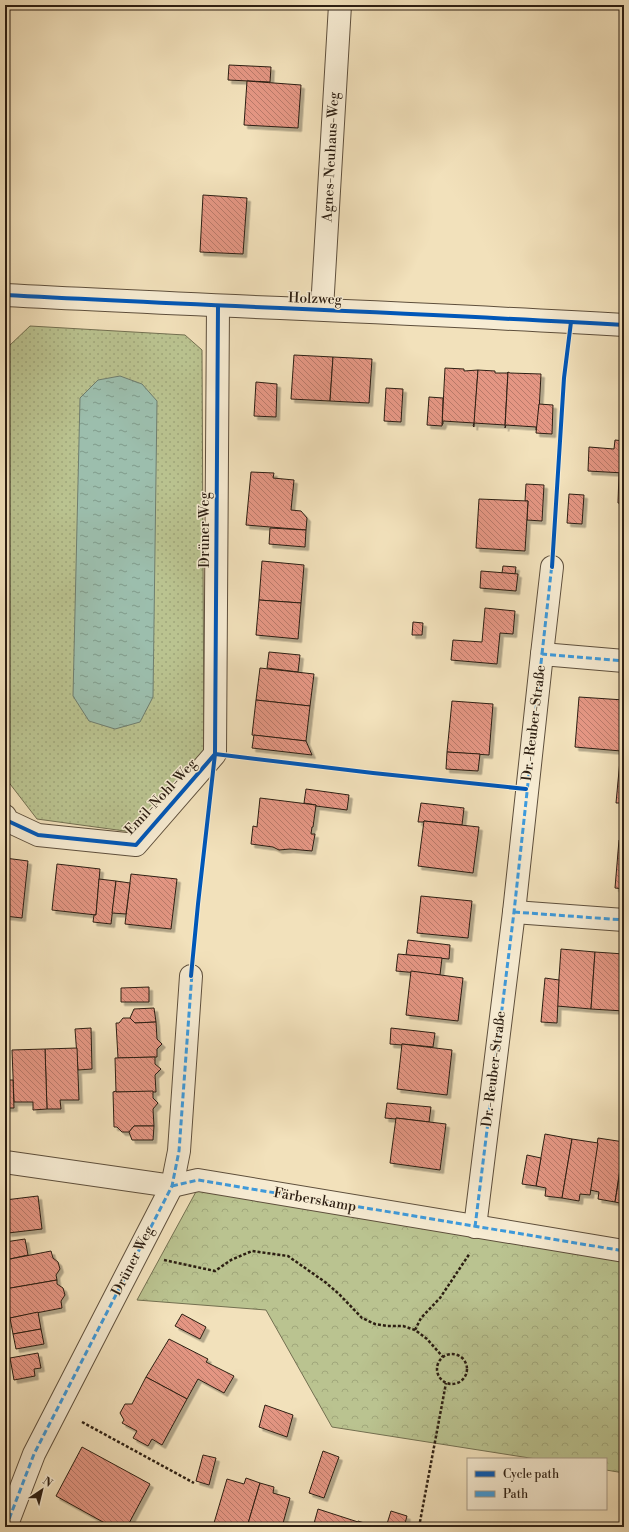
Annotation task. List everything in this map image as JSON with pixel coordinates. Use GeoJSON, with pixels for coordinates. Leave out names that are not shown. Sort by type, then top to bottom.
{"type":"FeatureCollection","features":[{"type":"Feature","properties":{"kind":"street","name":"Agnes-Neuhaus-Weg"},"geometry":{"type":"LineString","coordinates":[[322,309],[340,5]]}},
{"type":"Feature","properties":{"kind":"street","name":"Holzweg"},"geometry":{"type":"LineString","coordinates":[[5,295],[218,306],[322,309],[624,326]]}},
{"type":"Feature","properties":{"kind":"street","name":"Drüner Weg"},"geometry":{"type":"LineString","coordinates":[[215,754],[218,306]]}},
{"type":"Feature","properties":{"kind":"street","name":"Dr.-Reuber-Straße"},"geometry":{"type":"LineString","coordinates":[[475,1227],[514,912],[552,567]]}},
{"type":"Feature","properties":{"kind":"street","name":"Dr.-Reuber-Straße"},"geometry":{"type":"LineString","coordinates":[[542,654],[624,661]]}},
{"type":"Feature","properties":{"kind":"street","name":"Emil-Nohl-Weg"},"geometry":{"type":"LineString","coordinates":[[5,816],[8,821],[38,835],[136,845],[215,754]]}},
{"type":"Feature","properties":{"kind":"street"},"geometry":{"type":"LineString","coordinates":[[514,912],[624,920]]}},
{"type":"Feature","properties":{"kind":"street","name":"Drüner Weg"},"geometry":{"type":"LineString","coordinates":[[6,1527],[34,1454],[172,1186],[179,1151],[191,976]]}},
{"type":"Feature","properties":{"kind":"street","name":"Färberskamp"},"geometry":{"type":"LineString","coordinates":[[5,1162],[172,1186],[198,1180],[624,1251]]}},
{"type":"Feature","properties":{"kind":"path"},"geometry":{"type":"LineString","coordinates":[[415,1330],[421,1318],[440,1298],[470,1255],[475,1227]]}},
{"type":"Feature","properties":{"kind":"path"},"geometry":{"type":"LineString","coordinates":[[137,1254],[215,1271],[231,1260],[252,1251],[288,1256],[326,1282],[362,1318],[375,1324],[403,1326],[415,1330],[427,1339],[443,1357]]}},
{"type":"Feature","properties":{"kind":"path"},"geometry":{"type":"LineString","coordinates":[[454,1354],[465,1361],[468,1369],[464,1378],[456,1384],[446,1383],[441,1380],[438,1374],[438,1364],[443,1357],[454,1354]]}},
{"type":"Feature","properties":{"kind":"path"},"geometry":{"type":"LineString","coordinates":[[419,1527],[446,1383]]}},
{"type":"Feature","properties":{"kind":"path"},"geometry":{"type":"LineString","coordinates":[[57,1409],[194,1483]]}},
{"type":"Feature","properties":{"kind":"green space"},"geometry":{"type":"Polygon","coordinates":[[[30,326],[185,335],[202,350],[204,756],[168,796],[132,832],[37,819],[7,780],[9,346],[30,326]]]}},
{"type":"Feature","properties":{"kind":"green space"},"geometry":{"type":"Polygon","coordinates":[[[198,1188],[624,1260],[624,1473],[607,1470],[607,1458],[530,1458],[332,1427],[266,1310],[137,1300],[198,1188]]]}},
{"type":"Feature","properties":{"kind":"water"},"geometry":{"type":"Polygon","coordinates":[[[120,376],[142,384],[157,401],[153,697],[140,722],[115,729],[89,721],[73,696],[80,398],[98,380],[120,376]]]}},
{"type":"Feature","properties":{"kind":"building"},"geometry":{"type":"Polygon","coordinates":[[[229,65],[271,67],[270,82],[228,80],[229,65]]]}},
{"type":"Feature","properties":{"kind":"building"},"geometry":{"type":"Polygon","coordinates":[[[247,81],[301,85],[298,128],[244,125],[247,81]]]}},
{"type":"Feature","properties":{"kind":"building"},"geometry":{"type":"Polygon","coordinates":[[[203,195],[247,198],[243,254],[200,252],[203,195]]]}},
{"type":"Feature","properties":{"kind":"building"},"geometry":{"type":"Polygon","coordinates":[[[294,355],[333,357],[330,401],[291,399],[294,355]]]}},
{"type":"Feature","properties":{"kind":"building"},"geometry":{"type":"Polygon","coordinates":[[[333,357],[372,359],[369,403],[330,401],[333,357]]]}},
{"type":"Feature","properties":{"kind":"building"},"geometry":{"type":"Polygon","coordinates":[[[445,368],[464,369],[464,371],[478,370],[474,427],[474,423],[443,421],[442,425],[445,368]]]}},
{"type":"Feature","properties":{"kind":"building"},"geometry":{"type":"Polygon","coordinates":[[[478,370],[495,371],[495,373],[508,373],[505,425],[474,423],[478,370]]]}},
{"type":"Feature","properties":{"kind":"building"},"geometry":{"type":"Polygon","coordinates":[[[508,372],[541,374],[538,430],[536,430],[536,427],[506,425],[505,428],[508,372]]]}},
{"type":"Feature","properties":{"kind":"building"},"geometry":{"type":"Polygon","coordinates":[[[256,382],[277,384],[276,417],[254,416],[256,382]]]}},
{"type":"Feature","properties":{"kind":"building"},"geometry":{"type":"Polygon","coordinates":[[[386,388],[403,389],[401,422],[384,421],[386,388]]]}},
{"type":"Feature","properties":{"kind":"building"},"geometry":{"type":"Polygon","coordinates":[[[429,397],[443,398],[442,426],[427,425],[429,397]]]}},
{"type":"Feature","properties":{"kind":"building"},"geometry":{"type":"Polygon","coordinates":[[[539,404],[553,405],[552,434],[536,433],[539,404]]]}},
{"type":"Feature","properties":{"kind":"building"},"geometry":{"type":"Polygon","coordinates":[[[615,440],[624,441],[624,473],[588,471],[589,447],[614,449],[615,440]]]}},
{"type":"Feature","properties":{"kind":"building"},"geometry":{"type":"Polygon","coordinates":[[[251,472],[274,473],[273,478],[294,480],[291,510],[301,511],[307,518],[306,530],[246,525],[251,472]]]}},
{"type":"Feature","properties":{"kind":"building"},"geometry":{"type":"Polygon","coordinates":[[[619,473],[624,473],[624,504],[618,503],[619,473]]]}},
{"type":"Feature","properties":{"kind":"building"},"geometry":{"type":"Polygon","coordinates":[[[526,484],[544,485],[542,521],[527,520],[528,501],[525,501],[526,484]]]}},
{"type":"Feature","properties":{"kind":"building"},"geometry":{"type":"Polygon","coordinates":[[[569,494],[584,495],[582,524],[567,523],[569,494]]]}},
{"type":"Feature","properties":{"kind":"building"},"geometry":{"type":"Polygon","coordinates":[[[479,499],[528,501],[525,551],[476,548],[479,499]]]}},
{"type":"Feature","properties":{"kind":"building"},"geometry":{"type":"Polygon","coordinates":[[[270,528],[306,530],[305,547],[269,544],[270,528]]]}},
{"type":"Feature","properties":{"kind":"building"},"geometry":{"type":"Polygon","coordinates":[[[262,561],[304,565],[301,603],[259,600],[262,561]]]}},
{"type":"Feature","properties":{"kind":"building"},"geometry":{"type":"Polygon","coordinates":[[[503,566],[516,567],[515,574],[502,573],[503,566]]]}},
{"type":"Feature","properties":{"kind":"building"},"geometry":{"type":"Polygon","coordinates":[[[481,571],[518,574],[516,591],[480,588],[481,571]]]}},
{"type":"Feature","properties":{"kind":"building"},"geometry":{"type":"Polygon","coordinates":[[[259,600],[301,603],[298,639],[256,635],[259,600]]]}},
{"type":"Feature","properties":{"kind":"building"},"geometry":{"type":"Polygon","coordinates":[[[485,608],[515,611],[513,634],[500,633],[497,664],[451,660],[453,640],[482,642],[485,608]]]}},
{"type":"Feature","properties":{"kind":"building"},"geometry":{"type":"Polygon","coordinates":[[[413,622],[423,623],[422,635],[412,635],[413,622]]]}},
{"type":"Feature","properties":{"kind":"building"},"geometry":{"type":"Polygon","coordinates":[[[269,652],[300,655],[298,672],[267,668],[269,652]]]}},
{"type":"Feature","properties":{"kind":"building"},"geometry":{"type":"Polygon","coordinates":[[[260,668],[314,674],[310,706],[256,700],[260,668]]]}},
{"type":"Feature","properties":{"kind":"building"},"geometry":{"type":"Polygon","coordinates":[[[579,697],[624,700],[621,751],[575,747],[579,697]]]}},
{"type":"Feature","properties":{"kind":"building"},"geometry":{"type":"Polygon","coordinates":[[[256,700],[310,706],[306,741],[252,735],[256,700]]]}},
{"type":"Feature","properties":{"kind":"building"},"geometry":{"type":"Polygon","coordinates":[[[452,701],[493,704],[489,755],[447,752],[452,701]]]}},
{"type":"Feature","properties":{"kind":"building"},"geometry":{"type":"Polygon","coordinates":[[[254,735],[306,741],[312,755],[252,748],[254,735]]]}},
{"type":"Feature","properties":{"kind":"building"},"geometry":{"type":"Polygon","coordinates":[[[447,752],[480,754],[478,771],[446,769],[447,752]]]}},
{"type":"Feature","properties":{"kind":"building"},"geometry":{"type":"Polygon","coordinates":[[[620,760],[624,760],[624,803],[616,803],[620,760]]]}},
{"type":"Feature","properties":{"kind":"building"},"geometry":{"type":"Polygon","coordinates":[[[306,789],[349,795],[347,810],[304,803],[306,789]]]}},
{"type":"Feature","properties":{"kind":"building"},"geometry":{"type":"Polygon","coordinates":[[[260,798],[316,805],[311,834],[315,834],[312,851],[290,849],[279,850],[273,847],[251,844],[253,826],[257,827],[260,798]]]}},
{"type":"Feature","properties":{"kind":"building"},"geometry":{"type":"Polygon","coordinates":[[[421,803],[464,808],[462,825],[424,821],[418,822],[421,803]]]}},
{"type":"Feature","properties":{"kind":"building"},"geometry":{"type":"Polygon","coordinates":[[[424,821],[479,827],[473,873],[418,866],[424,821]]]}},
{"type":"Feature","properties":{"kind":"building"},"geometry":{"type":"Polygon","coordinates":[[[619,840],[624,841],[624,889],[615,888],[619,840]]]}},
{"type":"Feature","properties":{"kind":"building"},"geometry":{"type":"Polygon","coordinates":[[[5,858],[28,861],[22,918],[5,916],[5,858]]]}},
{"type":"Feature","properties":{"kind":"building"},"geometry":{"type":"Polygon","coordinates":[[[57,864],[100,869],[96,915],[52,910],[57,864]]]}},
{"type":"Feature","properties":{"kind":"building"},"geometry":{"type":"Polygon","coordinates":[[[131,874],[177,879],[171,929],[125,924],[131,874]]]}},
{"type":"Feature","properties":{"kind":"building"},"geometry":{"type":"Polygon","coordinates":[[[99,879],[116,881],[111,924],[93,922],[94,915],[96,915],[99,879]]]}},
{"type":"Feature","properties":{"kind":"building"},"geometry":{"type":"Polygon","coordinates":[[[116,881],[130,883],[126,914],[112,913],[116,881]]]}},
{"type":"Feature","properties":{"kind":"building"},"geometry":{"type":"Polygon","coordinates":[[[421,896],[472,901],[468,938],[417,933],[421,896]]]}},
{"type":"Feature","properties":{"kind":"building"},"geometry":{"type":"Polygon","coordinates":[[[408,940],[450,945],[449,959],[406,955],[408,940]]]}},
{"type":"Feature","properties":{"kind":"building"},"geometry":{"type":"Polygon","coordinates":[[[561,949],[595,952],[591,1009],[557,1006],[561,949]]]}},
{"type":"Feature","properties":{"kind":"building"},"geometry":{"type":"Polygon","coordinates":[[[595,952],[624,954],[624,1011],[591,1009],[595,952]]]}},
{"type":"Feature","properties":{"kind":"building"},"geometry":{"type":"Polygon","coordinates":[[[398,954],[442,958],[440,975],[396,971],[398,954]]]}},
{"type":"Feature","properties":{"kind":"building"},"geometry":{"type":"Polygon","coordinates":[[[411,971],[463,978],[458,1021],[406,1015],[411,971]]]}},
{"type":"Feature","properties":{"kind":"building"},"geometry":{"type":"Polygon","coordinates":[[[545,978],[559,980],[557,1023],[541,1022],[545,978]]]}},
{"type":"Feature","properties":{"kind":"building"},"geometry":{"type":"Polygon","coordinates":[[[149,987],[149,1002],[121,1002],[121,988],[149,987]]]}},
{"type":"Feature","properties":{"kind":"building"},"geometry":{"type":"Polygon","coordinates":[[[154,1008],[156,1022],[135,1023],[130,1018],[134,1009],[154,1008]]]}},
{"type":"Feature","properties":{"kind":"building"},"geometry":{"type":"Polygon","coordinates":[[[123,1018],[130,1018],[135,1023],[156,1022],[157,1039],[162,1044],[157,1049],[157,1057],[118,1058],[116,1023],[119,1023],[123,1018]]]}},
{"type":"Feature","properties":{"kind":"building"},"geometry":{"type":"Polygon","coordinates":[[[91,1028],[92,1069],[78,1070],[75,1029],[91,1028]]]}},
{"type":"Feature","properties":{"kind":"building"},"geometry":{"type":"Polygon","coordinates":[[[391,1028],[435,1033],[433,1047],[390,1044],[391,1028]]]}},
{"type":"Feature","properties":{"kind":"building"},"geometry":{"type":"Polygon","coordinates":[[[402,1044],[452,1050],[447,1095],[397,1089],[402,1044]]]}},
{"type":"Feature","properties":{"kind":"building"},"geometry":{"type":"Polygon","coordinates":[[[77,1048],[79,1100],[60,1100],[61,1109],[47,1109],[45,1049],[77,1048]]]}},
{"type":"Feature","properties":{"kind":"building"},"geometry":{"type":"Polygon","coordinates":[[[45,1049],[47,1109],[33,1110],[33,1102],[14,1102],[12,1050],[45,1049]]]}},
{"type":"Feature","properties":{"kind":"building"},"geometry":{"type":"Polygon","coordinates":[[[155,1057],[155,1064],[161,1069],[155,1075],[156,1092],[116,1092],[115,1058],[155,1057]]]}},
{"type":"Feature","properties":{"kind":"building"},"geometry":{"type":"Polygon","coordinates":[[[5,1080],[13,1080],[14,1108],[5,1108],[5,1080]]]}},
{"type":"Feature","properties":{"kind":"building"},"geometry":{"type":"Polygon","coordinates":[[[153,1091],[153,1098],[158,1103],[153,1109],[154,1126],[134,1126],[129,1132],[122,1132],[117,1127],[114,1127],[113,1092],[153,1091]]]}},
{"type":"Feature","properties":{"kind":"building"},"geometry":{"type":"Polygon","coordinates":[[[387,1103],[431,1107],[429,1122],[385,1118],[387,1103]]]}},
{"type":"Feature","properties":{"kind":"building"},"geometry":{"type":"Polygon","coordinates":[[[396,1118],[446,1124],[440,1170],[390,1163],[396,1118]]]}},
{"type":"Feature","properties":{"kind":"building"},"geometry":{"type":"Polygon","coordinates":[[[134,1126],[154,1126],[153,1140],[132,1140],[129,1132],[134,1126]]]}},
{"type":"Feature","properties":{"kind":"building"},"geometry":{"type":"Polygon","coordinates":[[[545,1134],[572,1139],[562,1198],[545,1196],[546,1188],[536,1186],[545,1134]]]}},
{"type":"Feature","properties":{"kind":"building"},"geometry":{"type":"Polygon","coordinates":[[[598,1138],[624,1142],[615,1202],[598,1199],[599,1192],[590,1190],[598,1138]]]}},
{"type":"Feature","properties":{"kind":"building"},"geometry":{"type":"Polygon","coordinates":[[[572,1139],[598,1143],[590,1195],[580,1194],[579,1201],[562,1198],[572,1139]]]}},
{"type":"Feature","properties":{"kind":"building"},"geometry":{"type":"Polygon","coordinates":[[[624,1149],[624,1204],[615,1202],[624,1149]]]}},
{"type":"Feature","properties":{"kind":"building"},"geometry":{"type":"Polygon","coordinates":[[[527,1155],[541,1158],[536,1186],[522,1184],[527,1155]]]}},
{"type":"Feature","properties":{"kind":"building"},"geometry":{"type":"Polygon","coordinates":[[[38,1196],[42,1229],[8,1233],[5,1200],[38,1196]]]}},
{"type":"Feature","properties":{"kind":"building"},"geometry":{"type":"Polygon","coordinates":[[[25,1239],[28,1255],[5,1260],[5,1242],[25,1239]]]}},
{"type":"Feature","properties":{"kind":"building"},"geometry":{"type":"Polygon","coordinates":[[[51,1251],[53,1258],[58,1262],[60,1269],[56,1275],[57,1280],[5,1289],[5,1260],[51,1251]]]}},
{"type":"Feature","properties":{"kind":"building"},"geometry":{"type":"Polygon","coordinates":[[[57,1280],[57,1284],[63,1288],[65,1295],[61,1301],[62,1308],[10,1318],[8,1310],[5,1308],[5,1289],[57,1280]]]}},
{"type":"Feature","properties":{"kind":"building"},"geometry":{"type":"Polygon","coordinates":[[[38,1312],[41,1329],[13,1334],[10,1318],[38,1312]]]}},
{"type":"Feature","properties":{"kind":"building"},"geometry":{"type":"Polygon","coordinates":[[[182,1314],[206,1327],[200,1339],[175,1326],[182,1314]]]}},
{"type":"Feature","properties":{"kind":"building"},"geometry":{"type":"Polygon","coordinates":[[[41,1329],[44,1344],[16,1349],[13,1334],[41,1329]]]}},
{"type":"Feature","properties":{"kind":"building"},"geometry":{"type":"Polygon","coordinates":[[[169,1339],[208,1359],[206,1362],[234,1376],[224,1393],[198,1379],[187,1399],[146,1377],[169,1339]]]}},
{"type":"Feature","properties":{"kind":"building"},"geometry":{"type":"Polygon","coordinates":[[[38,1353],[41,1368],[34,1369],[35,1376],[14,1380],[10,1358],[38,1353]]]}},
{"type":"Feature","properties":{"kind":"building"},"geometry":{"type":"Polygon","coordinates":[[[146,1377],[187,1399],[162,1445],[152,1439],[148,1446],[133,1438],[137,1431],[122,1423],[124,1420],[120,1413],[125,1404],[132,1404],[146,1377]]]}},
{"type":"Feature","properties":{"kind":"building"},"geometry":{"type":"Polygon","coordinates":[[[265,1405],[293,1415],[287,1437],[259,1427],[265,1405]]]}},
{"type":"Feature","properties":{"kind":"building"},"geometry":{"type":"Polygon","coordinates":[[[82,1447],[150,1484],[127,1527],[112,1527],[56,1496],[82,1447]]]}},
{"type":"Feature","properties":{"kind":"building"},"geometry":{"type":"Polygon","coordinates":[[[323,1451],[339,1457],[324,1498],[309,1493],[323,1451]]]}},
{"type":"Feature","properties":{"kind":"building"},"geometry":{"type":"Polygon","coordinates":[[[203,1455],[216,1458],[209,1485],[196,1481],[203,1455]]]}},
{"type":"Feature","properties":{"kind":"building"},"geometry":{"type":"Polygon","coordinates":[[[246,1478],[260,1483],[247,1527],[227,1527],[214,1523],[227,1479],[244,1484],[246,1478]]]}},
{"type":"Feature","properties":{"kind":"building"},"geometry":{"type":"Polygon","coordinates":[[[260,1483],[274,1487],[273,1493],[290,1498],[282,1527],[247,1527],[260,1483]]]}},
{"type":"Feature","properties":{"kind":"building"},"geometry":{"type":"Polygon","coordinates":[[[318,1509],[358,1522],[356,1527],[313,1527],[318,1509]]]}},
{"type":"Feature","properties":{"kind":"building"},"geometry":{"type":"Polygon","coordinates":[[[391,1511],[407,1516],[404,1527],[386,1527],[391,1511]]]}},
{"type":"Feature","properties":{"kind":"building"},"geometry":{"type":"Polygon","coordinates":[[[358,1521],[377,1527],[356,1527],[358,1521]]]}},
{"type":"Feature","properties":{"kind":"marked path"},"geometry":{"type":"LineString","coordinates":[[542,654],[552,564]]}},
{"type":"Feature","properties":{"kind":"marked path"},"geometry":{"type":"LineString","coordinates":[[475,1227],[514,912],[542,654],[624,661]]}},
{"type":"Feature","properties":{"kind":"marked path"},"geometry":{"type":"LineString","coordinates":[[514,912],[624,920]]}},
{"type":"Feature","properties":{"kind":"marked path"},"geometry":{"type":"LineString","coordinates":[[6,1527],[34,1454],[172,1186],[179,1151],[192,973]]}},
{"type":"Feature","properties":{"kind":"marked path"},"geometry":{"type":"LineString","coordinates":[[172,1186],[198,1180],[624,1251]]}},
{"type":"Feature","properties":{"kind":"cycle path"},"geometry":{"type":"LineString","coordinates":[[5,295],[624,325]]}},
{"type":"Feature","properties":{"kind":"cycle path"},"geometry":{"type":"LineString","coordinates":[[191,976],[215,754],[218,306]]}},
{"type":"Feature","properties":{"kind":"cycle path"},"geometry":{"type":"LineString","coordinates":[[552,567],[564,378],[571,322]]}},
{"type":"Feature","properties":{"kind":"cycle path"},"geometry":{"type":"LineString","coordinates":[[215,754],[373,773],[526,789]]}},
{"type":"Feature","properties":{"kind":"cycle path"},"geometry":{"type":"LineString","coordinates":[[5,816],[8,821],[38,835],[136,845],[215,754]]}}]}
